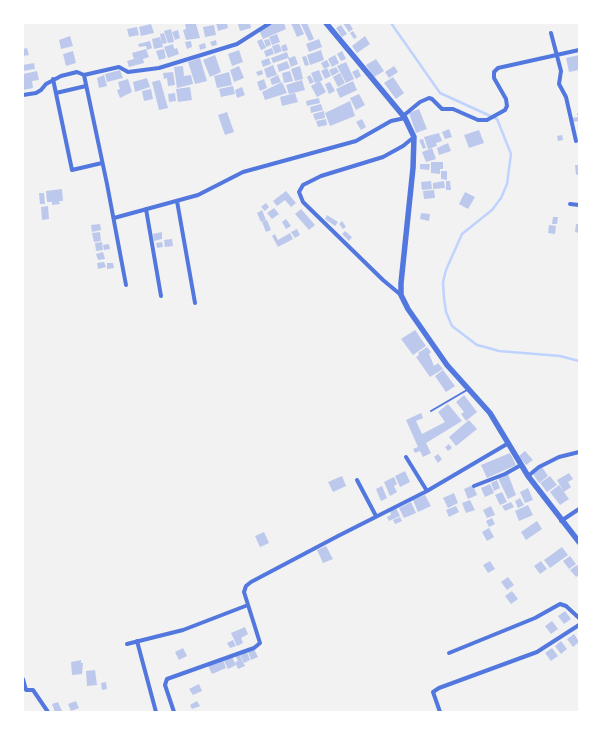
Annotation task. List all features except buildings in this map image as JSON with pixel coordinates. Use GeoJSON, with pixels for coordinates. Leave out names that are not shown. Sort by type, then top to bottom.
{"type":"FeatureCollection","features":[{"type":"Feature","properties":{"kind":"street"},"geometry":{"type":"LineString","coordinates":[[23,95],[36,93],[53,79],[77,72],[84,75],[119,67],[128,72],[159,68],[237,44],[270,23]]}},
{"type":"Feature","properties":{"kind":"street"},"geometry":{"type":"LineString","coordinates":[[326,23],[404,117],[414,137],[414,168],[405,235],[401,295]]}},
{"type":"Feature","properties":{"kind":"street"},"geometry":{"type":"LineString","coordinates":[[551,33],[561,71],[559,84],[566,97],[576,141]]}},
{"type":"Feature","properties":{"kind":"street"},"geometry":{"type":"LineString","coordinates":[[114,218],[204,193],[243,172],[356,141],[391,121],[404,117],[420,102],[429,98],[442,109],[453,109],[478,120],[487,120],[505,110],[506,99],[496,83],[494,74],[498,68],[579,50]]}},
{"type":"Feature","properties":{"kind":"street"},"geometry":{"type":"LineString","coordinates":[[84,75],[114,218],[126,285]]}},
{"type":"Feature","properties":{"kind":"street"},"geometry":{"type":"LineString","coordinates":[[53,79],[72,170]]}},
{"type":"Feature","properties":{"kind":"street"},"geometry":{"type":"LineString","coordinates":[[56,93],[86,86]]}},
{"type":"Feature","properties":{"kind":"street"},"geometry":{"type":"LineString","coordinates":[[414,137],[403,146],[383,157],[321,176],[303,185],[299,192],[303,202],[383,280],[401,295],[412,317],[447,365],[490,413],[507,444],[528,476],[561,521],[579,542]]}},
{"type":"Feature","properties":{"kind":"street"},"geometry":{"type":"LineString","coordinates":[[66,172],[102,163]]}},
{"type":"Feature","properties":{"kind":"street"},"geometry":{"type":"LineString","coordinates":[[177,201],[195,303]]}},
{"type":"Feature","properties":{"kind":"street"},"geometry":{"type":"LineString","coordinates":[[570,204],[579,205]]}},
{"type":"Feature","properties":{"kind":"street"},"geometry":{"type":"LineString","coordinates":[[146,209],[161,296]]}},
{"type":"Feature","properties":{"kind":"street"},"geometry":{"type":"LineString","coordinates":[[174,712],[165,685],[167,679],[259,645],[260,640],[248,605],[245,589],[251,582],[376,516],[427,491],[507,444]]}},
{"type":"Feature","properties":{"kind":"street"},"geometry":{"type":"LineString","coordinates":[[528,476],[539,467],[559,457],[579,452]]}},
{"type":"Feature","properties":{"kind":"street"},"geometry":{"type":"LineString","coordinates":[[406,457],[427,491]]}},
{"type":"Feature","properties":{"kind":"street"},"geometry":{"type":"LineString","coordinates":[[474,486],[505,474],[521,465]]}},
{"type":"Feature","properties":{"kind":"street"},"geometry":{"type":"LineString","coordinates":[[357,480],[376,516]]}},
{"type":"Feature","properties":{"kind":"street"},"geometry":{"type":"LineString","coordinates":[[561,521],[579,509]]}},
{"type":"Feature","properties":{"kind":"street"},"geometry":{"type":"LineString","coordinates":[[449,653],[535,618],[560,604],[566,606],[579,618]]}},
{"type":"Feature","properties":{"kind":"street"},"geometry":{"type":"LineString","coordinates":[[127,644],[183,630],[248,605]]}},
{"type":"Feature","properties":{"kind":"street"},"geometry":{"type":"LineString","coordinates":[[440,712],[433,692],[439,688],[537,652],[579,625]]}},
{"type":"Feature","properties":{"kind":"street"},"geometry":{"type":"LineString","coordinates":[[136,641],[156,712]]}},
{"type":"Feature","properties":{"kind":"street"},"geometry":{"type":"LineString","coordinates":[[23,679],[26,690],[33,690],[48,712]]}},
{"type":"Feature","properties":{"kind":"lane"},"geometry":{"type":"LineString","coordinates":[[431,411],[468,390]]}},
{"type":"Feature","properties":{"kind":"waterway"},"geometry":{"type":"LineString","coordinates":[[391,23],[440,93],[497,119],[511,154],[507,184],[501,198],[492,210],[462,234],[446,270],[443,282],[444,298],[446,312],[452,326],[477,345],[499,351],[560,356],[579,361]]}}]}
